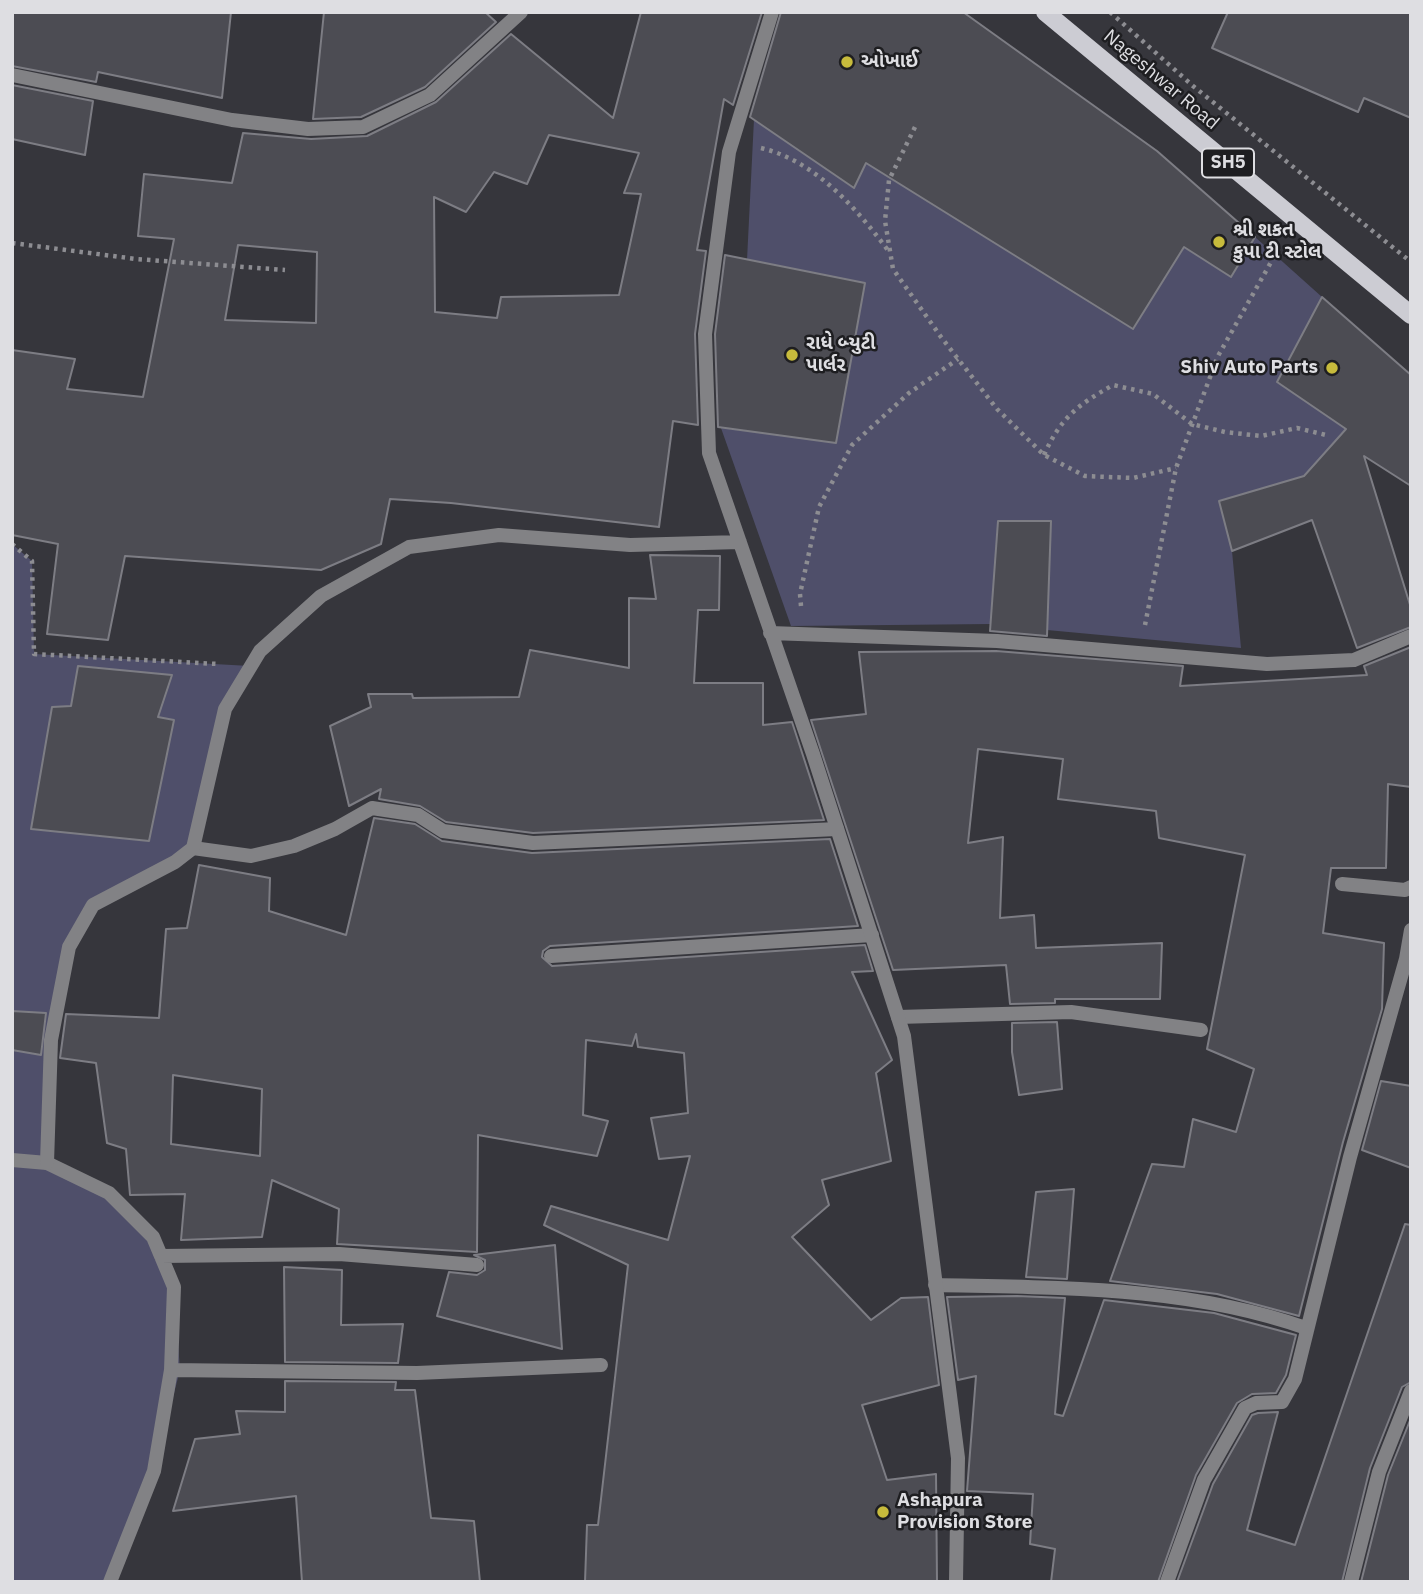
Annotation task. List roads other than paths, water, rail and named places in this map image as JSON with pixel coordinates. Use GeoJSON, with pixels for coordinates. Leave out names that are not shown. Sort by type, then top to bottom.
{"type":"FeatureCollection","features":[{"type":"Feature","properties":{"kind":"main road","name":"Nageshwar Road"},"geometry":{"type":"LineString","coordinates":[[1045,12],[1411,315]]}},
{"type":"Feature","properties":{"kind":"street"},"geometry":{"type":"LineString","coordinates":[[12,75],[232,120],[308,129],[363,127],[430,95],[521,12]]}},
{"type":"Feature","properties":{"kind":"street"},"geometry":{"type":"LineString","coordinates":[[772,12],[729,152],[705,334],[709,453],[837,829],[904,1036],[958,1458],[956,1582]]}},
{"type":"Feature","properties":{"kind":"street"},"geometry":{"type":"LineString","coordinates":[[47,1163],[51,1040],[69,947],[93,905],[175,862],[193,848],[225,709],[260,651],[321,596],[409,547],[499,535],[630,545],[740,542]]}},
{"type":"Feature","properties":{"kind":"street"},"geometry":{"type":"LineString","coordinates":[[770,633],[997,641],[1267,664],[1354,660],[1411,636]]}},
{"type":"Feature","properties":{"kind":"street"},"geometry":{"type":"LineString","coordinates":[[193,848],[251,856],[283,849],[335,829],[372,807],[418,815],[443,831],[533,843],[837,829]]}},
{"type":"Feature","properties":{"kind":"street"},"geometry":{"type":"LineString","coordinates":[[1342,884],[1405,890],[1411,887]]}},
{"type":"Feature","properties":{"kind":"street"},"geometry":{"type":"LineString","coordinates":[[1167,1582],[1204,1480],[1245,1408],[1256,1404],[1282,1402],[1295,1379],[1350,1157],[1406,959],[1411,930]]}},
{"type":"Feature","properties":{"kind":"street"},"geometry":{"type":"LineString","coordinates":[[551,956],[872,935]]}},
{"type":"Feature","properties":{"kind":"street"},"geometry":{"type":"LineString","coordinates":[[898,1017],[1071,1013],[1201,1030]]}},
{"type":"Feature","properties":{"kind":"street"},"geometry":{"type":"LineString","coordinates":[[12,1160],[47,1163],[109,1192],[153,1237],[174,1287],[171,1370],[154,1471],[110,1582]]}},
{"type":"Feature","properties":{"kind":"street"},"geometry":{"type":"LineString","coordinates":[[161,1256],[339,1254],[477,1265]]}},
{"type":"Feature","properties":{"kind":"street"},"geometry":{"type":"LineString","coordinates":[[935,1285],[1121,1290],[1264,1314],[1306,1328]]}},
{"type":"Feature","properties":{"kind":"street"},"geometry":{"type":"LineString","coordinates":[[171,1370],[416,1374],[601,1365]]}},
{"type":"Feature","properties":{"kind":"street"},"geometry":{"type":"LineString","coordinates":[[1351,1582],[1379,1472],[1411,1391]]}},
{"type":"Feature","properties":{"kind":"place","name":"ઓખાઈ"},"geometry":{"type":"Point","coordinates":[847,62]}},
{"type":"Feature","properties":{"kind":"place","name":"શ્રી શકત કુપા ટી સ્ટોલ"},"geometry":{"type":"Point","coordinates":[1219,242]}},
{"type":"Feature","properties":{"kind":"place","name":"રાધે બ્યુટી પાર્લર"},"geometry":{"type":"Point","coordinates":[792,355]}},
{"type":"Feature","properties":{"kind":"place","name":"Shiv Auto Parts"},"geometry":{"type":"Point","coordinates":[1332,368]}},
{"type":"Feature","properties":{"kind":"place","name":"Ashapura Provision Store"},"geometry":{"type":"Point","coordinates":[883,1512]}}]}
